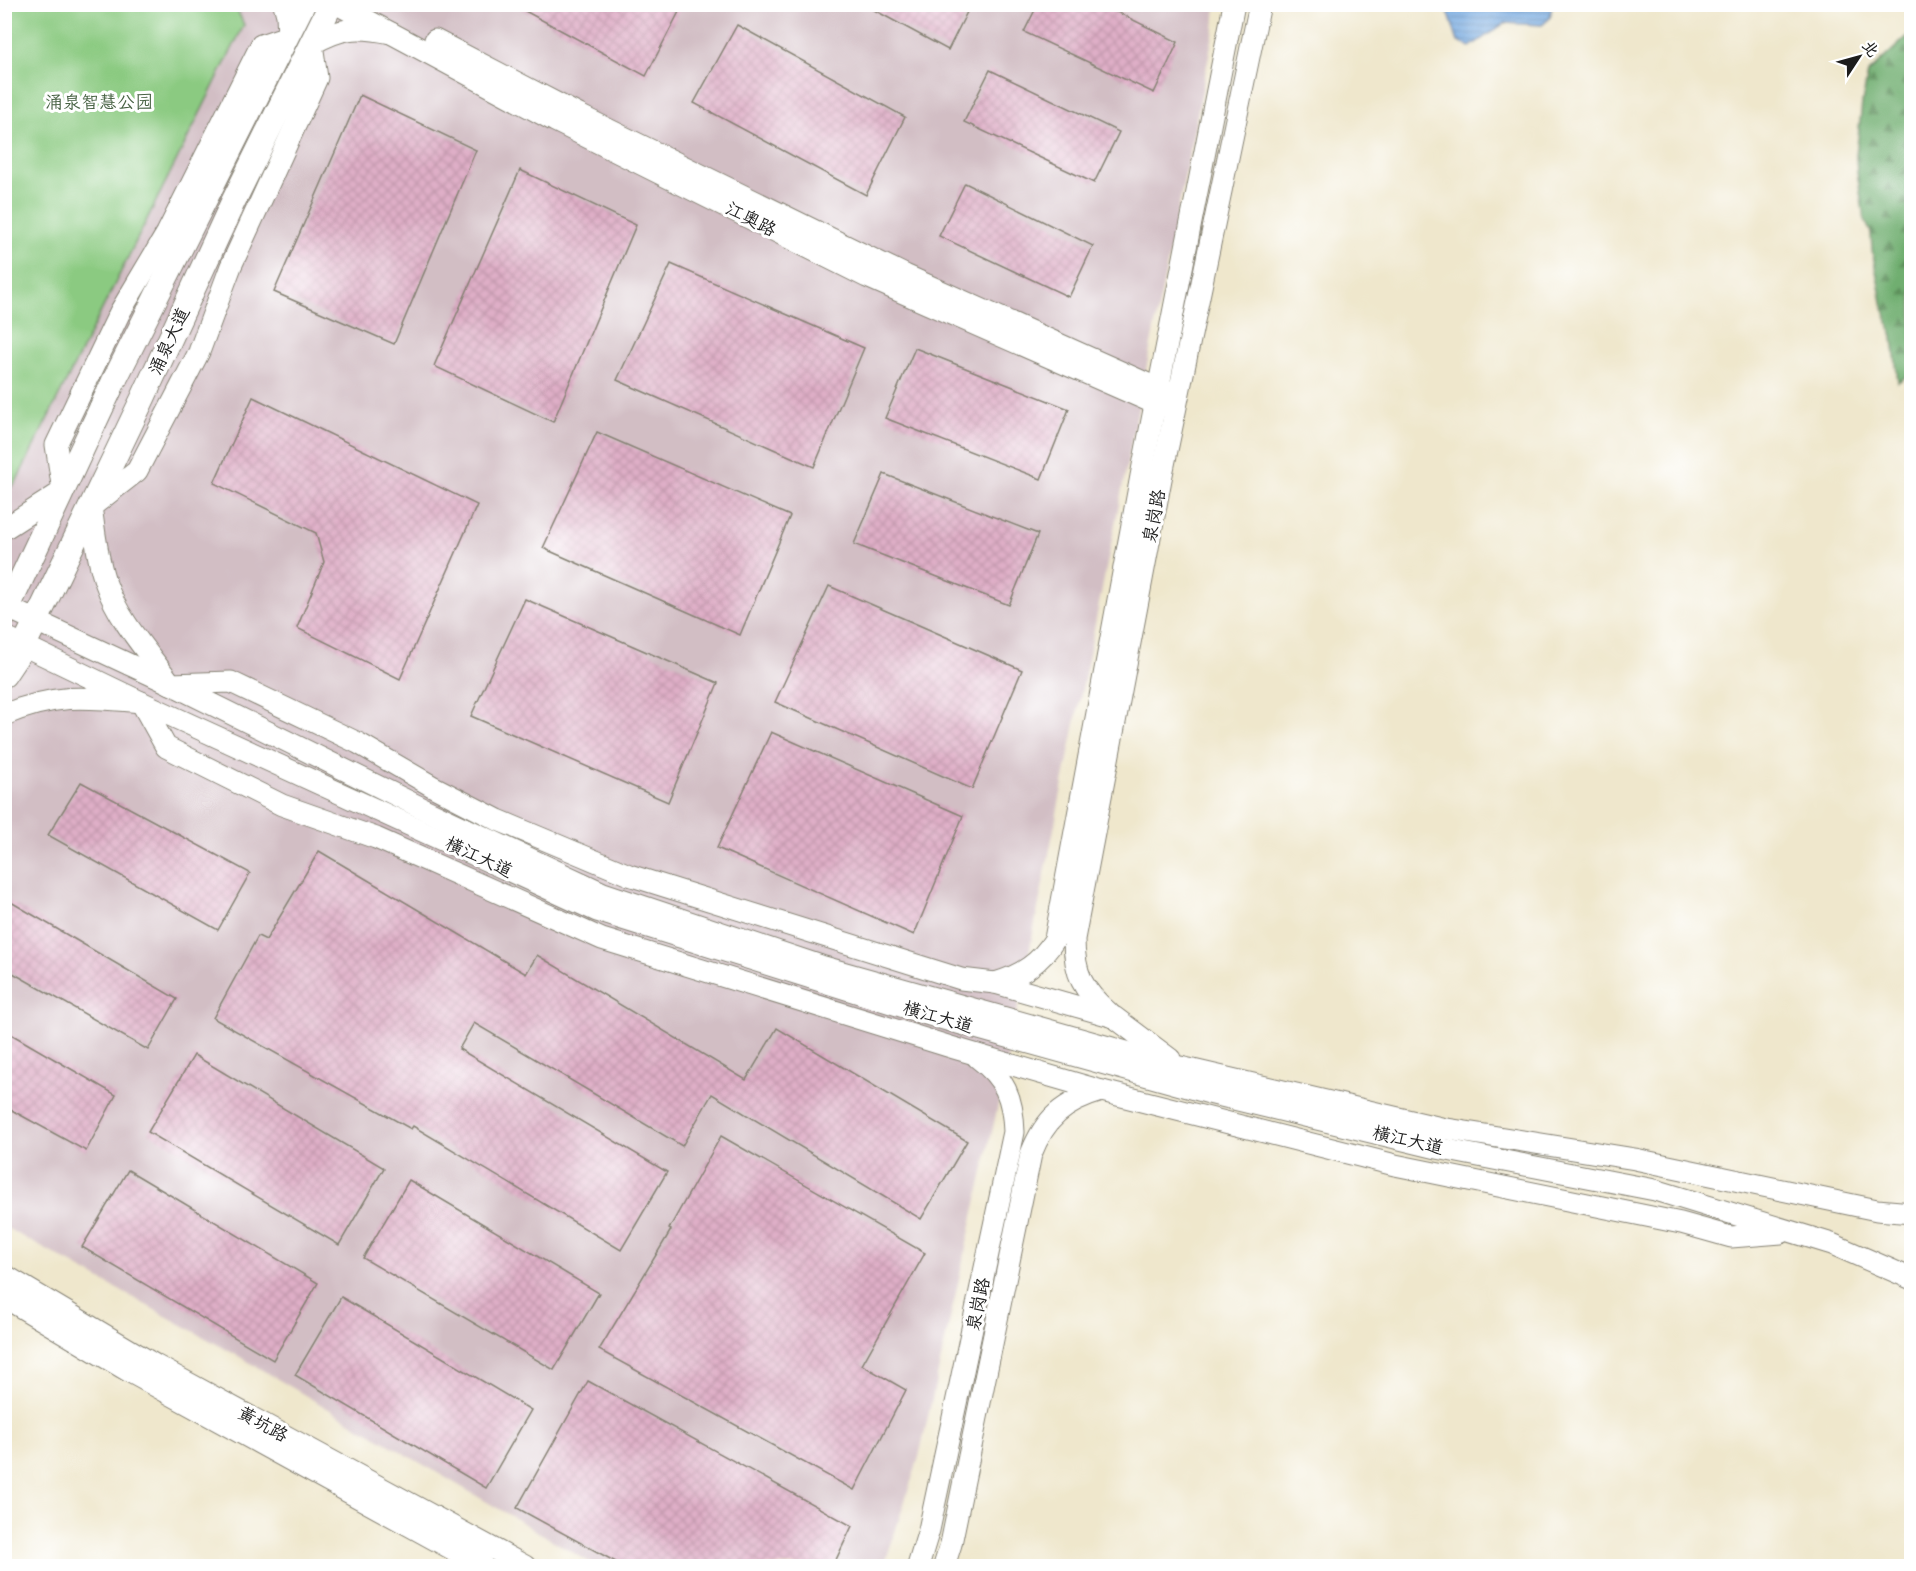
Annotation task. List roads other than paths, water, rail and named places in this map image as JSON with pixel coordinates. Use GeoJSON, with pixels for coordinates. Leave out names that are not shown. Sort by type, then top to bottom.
{"type":"FeatureCollection","features":[{"type":"Feature","properties":{"kind":"main road","name":"涌泉大道"},"geometry":{"type":"LineString","coordinates":[[6,610],[113,383],[303,4]]}},
{"type":"Feature","properties":{"kind":"main road","name":"涌泉大道"},"geometry":{"type":"LineString","coordinates":[[4,675],[14,640],[36,621],[233,202],[331,4]]}},
{"type":"Feature","properties":{"kind":"street"},"geometry":{"type":"LineString","coordinates":[[284,4],[288,36]]}},
{"type":"Feature","properties":{"kind":"street","name":"江奥路"},"geometry":{"type":"LineString","coordinates":[[337,4],[555,121],[867,277],[1157,396],[1178,401]]}},
{"type":"Feature","properties":{"kind":"street","name":"江奥路"},"geometry":{"type":"LineString","coordinates":[[369,4],[579,115],[1157,396]]}},
{"type":"Feature","properties":{"kind":"street","name":"泉岗路"},"geometry":{"type":"LineString","coordinates":[[1180,1066],[1092,998],[1083,984],[1065,937],[1157,396],[1234,4]]}},
{"type":"Feature","properties":{"kind":"street","name":"泉岗路"},"geometry":{"type":"LineString","coordinates":[[995,983],[1016,977],[1065,937],[1260,4]]}},
{"type":"Feature","properties":{"kind":"street"},"geometry":{"type":"LineString","coordinates":[[312,44],[343,30],[370,28],[391,33]]}},
{"type":"Feature","properties":{"kind":"street"},"geometry":{"type":"LineString","coordinates":[[4,529],[63,491]]}},
{"type":"Feature","properties":{"kind":"street"},"geometry":{"type":"LineString","coordinates":[[91,507],[101,567],[112,599],[120,615],[171,684],[231,682],[358,743],[432,786],[498,820],[630,875],[961,980],[995,983],[1114,1017]]}},
{"type":"Feature","properties":{"kind":"street","name":"横江大道"},"geometry":{"type":"LineString","coordinates":[[6,610],[36,621],[171,684],[424,809],[603,893],[935,1006],[1156,1078],[1437,1148],[1655,1190],[1832,1244],[1911,1279]]}},
{"type":"Feature","properties":{"kind":"street","name":"横江大道"},"geometry":{"type":"LineString","coordinates":[[14,640],[141,702],[597,911],[935,1006],[1440,1128],[1635,1159],[1877,1210],[1911,1213]]}},
{"type":"Feature","properties":{"kind":"street"},"geometry":{"type":"LineString","coordinates":[[4,715],[52,699],[95,698],[141,702],[166,747],[282,805],[376,838],[602,939],[930,1041],[1102,1091],[1395,1165],[1681,1223],[1731,1236],[1792,1232]]}},
{"type":"Feature","properties":{"kind":"street"},"geometry":{"type":"LineString","coordinates":[[930,1041],[939,972]]}},
{"type":"Feature","properties":{"kind":"street","name":"泉岗路"},"geometry":{"type":"LineString","coordinates":[[944,1566],[953,1533],[1021,1152],[1014,1132],[1011,1100],[1003,1083],[992,1068],[972,1053]]}},
{"type":"Feature","properties":{"kind":"street"},"geometry":{"type":"LineString","coordinates":[[1150,1102],[1156,1078]]}},
{"type":"Feature","properties":{"kind":"street","name":"泉岗路"},"geometry":{"type":"LineString","coordinates":[[918,1566],[929,1530],[1021,1152],[1056,1113],[1083,1096],[1102,1091]]}},
{"type":"Feature","properties":{"kind":"street","name":"黄坑路"},"geometry":{"type":"LineString","coordinates":[[4,1275],[155,1365],[525,1566]]}},
{"type":"Feature","properties":{"kind":"street","name":"黄坑路"},"geometry":{"type":"LineString","coordinates":[[4,1297],[130,1372],[483,1566]]}},
{"type":"Feature","properties":{"kind":"water"},"geometry":{"type":"Polygon","coordinates":[[[1446,4],[1552,5],[1550,18],[1542,25],[1505,23],[1470,47],[1458,42],[1446,4]]]}},
{"type":"Feature","properties":{"kind":"park label","name":"涌泉智慧公园"},"geometry":{"type":"Point","coordinates":[99,102]}}]}
